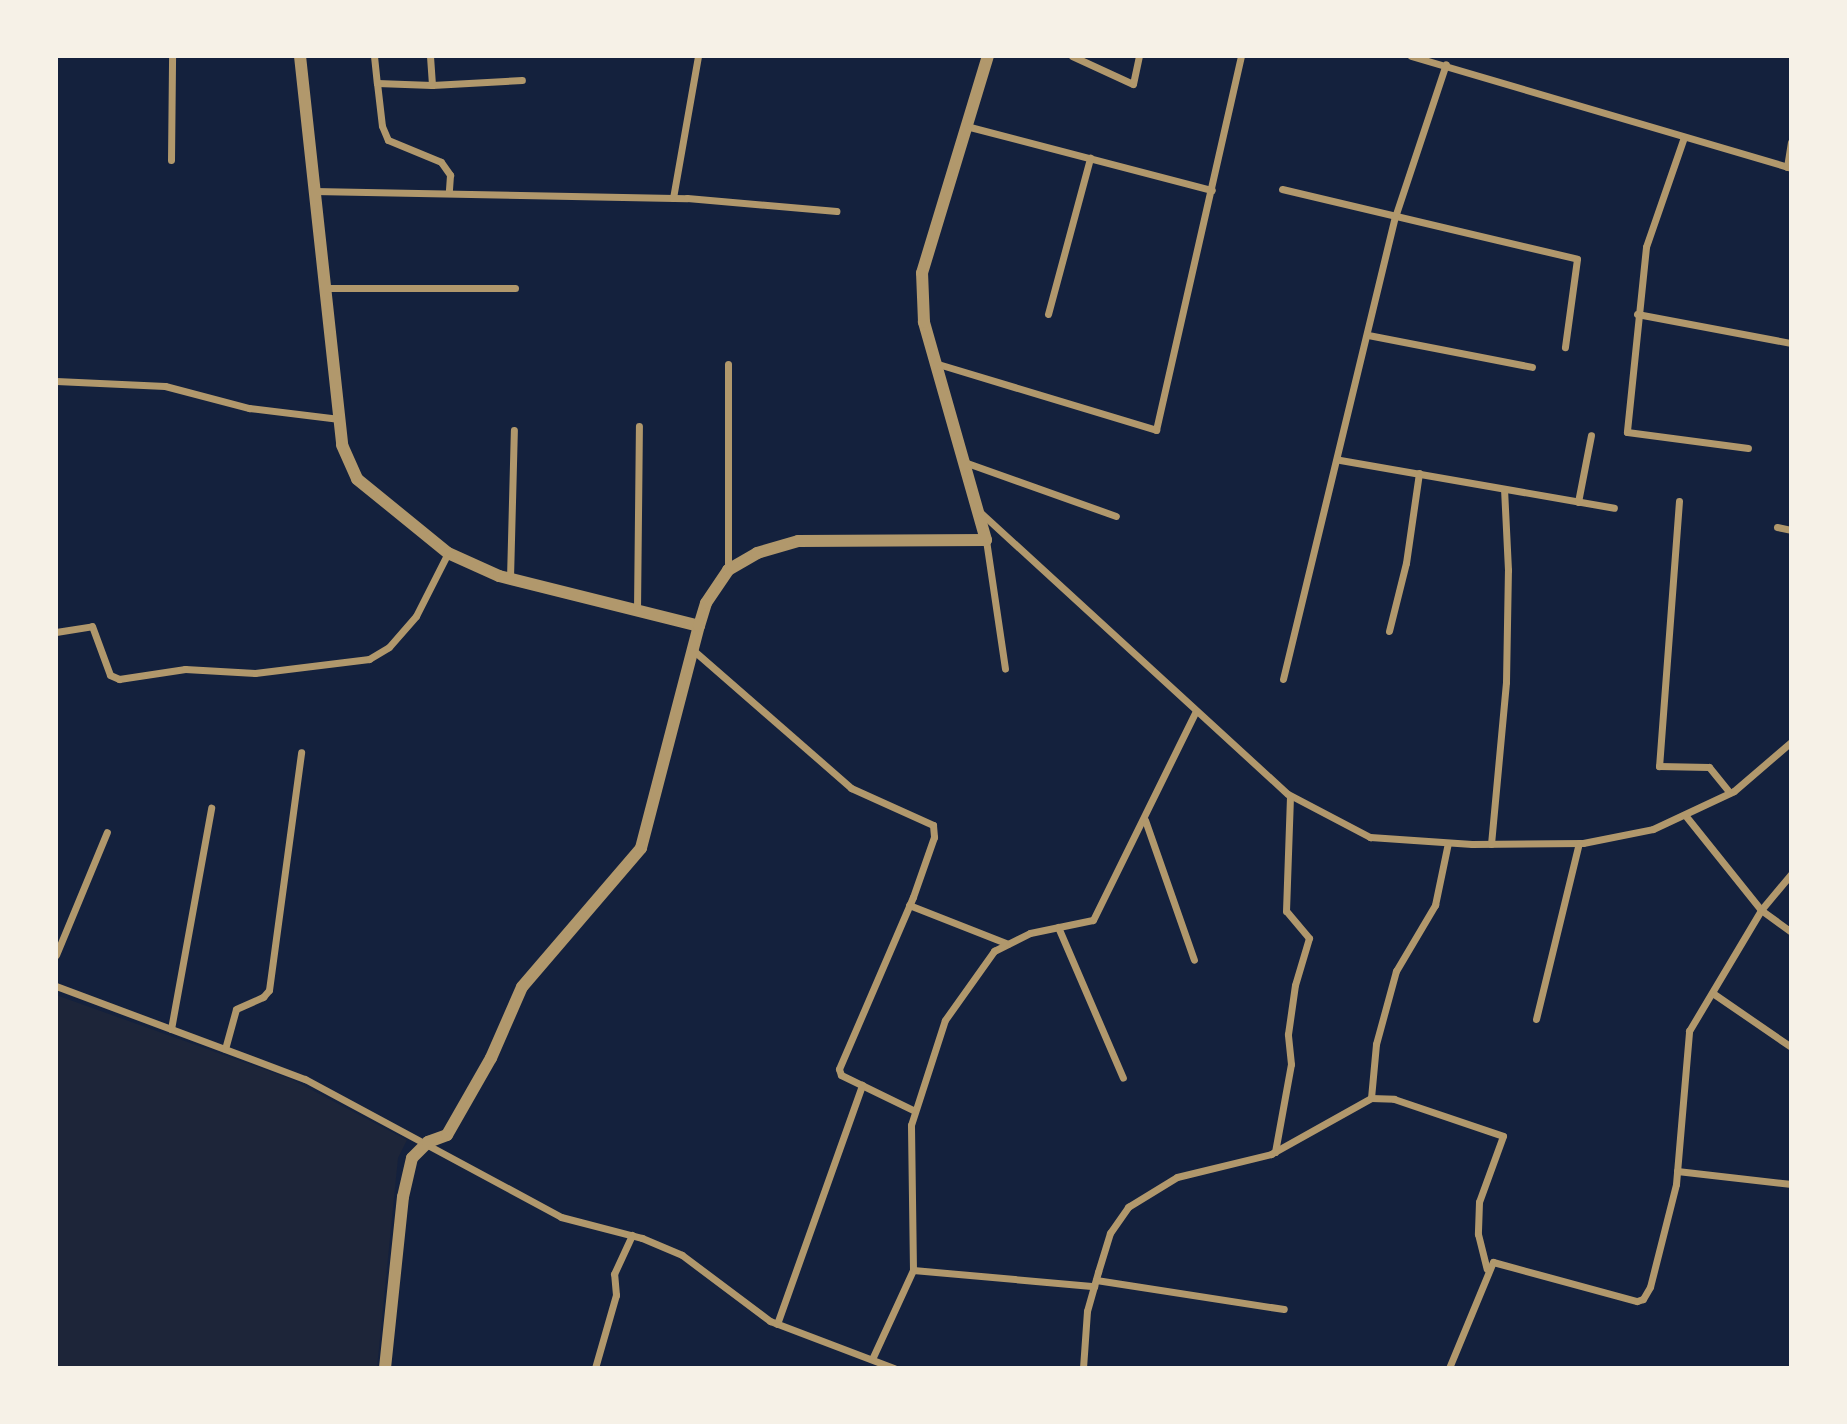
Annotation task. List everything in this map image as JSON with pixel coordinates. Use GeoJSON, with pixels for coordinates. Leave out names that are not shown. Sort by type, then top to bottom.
{"type":"FeatureCollection","features":[{"type":"Feature","properties":{"kind":"street"},"geometry":{"type":"LineString","coordinates":[[171,160],[172,56]]}},
{"type":"Feature","properties":{"kind":"street"},"geometry":{"type":"LineString","coordinates":[[300,56],[342,446],[357,479],[447,553],[510,579],[698,626]]}},
{"type":"Feature","properties":{"kind":"street"},"geometry":{"type":"LineString","coordinates":[[374,56],[388,141],[441,162],[450,175],[449,191]]}},
{"type":"Feature","properties":{"kind":"street"},"geometry":{"type":"LineString","coordinates":[[430,56],[432,85]]}},
{"type":"Feature","properties":{"kind":"street"},"geometry":{"type":"LineString","coordinates":[[673,198],[698,56]]}},
{"type":"Feature","properties":{"kind":"street"},"geometry":{"type":"LineString","coordinates":[[988,56],[964,125],[922,273],[924,323],[981,513],[1005,669]]}},
{"type":"Feature","properties":{"kind":"street"},"geometry":{"type":"LineString","coordinates":[[1072,56],[1133,84],[1139,56]]}},
{"type":"Feature","properties":{"kind":"street"},"geometry":{"type":"LineString","coordinates":[[938,364],[1156,430],[1241,56]]}},
{"type":"Feature","properties":{"kind":"street"},"geometry":{"type":"LineString","coordinates":[[1411,56],[1446,64],[1493,83],[1789,167],[1791,142]]}},
{"type":"Feature","properties":{"kind":"street"},"geometry":{"type":"LineString","coordinates":[[1283,679],[1340,460],[1395,217],[1446,64]]}},
{"type":"Feature","properties":{"kind":"street"},"geometry":{"type":"LineString","coordinates":[[377,83],[432,85],[522,80]]}},
{"type":"Feature","properties":{"kind":"street"},"geometry":{"type":"LineString","coordinates":[[964,125],[1212,190]]}},
{"type":"Feature","properties":{"kind":"street"},"geometry":{"type":"LineString","coordinates":[[1684,137],[1646,247],[1626,432],[1748,448]]}},
{"type":"Feature","properties":{"kind":"street"},"geometry":{"type":"LineString","coordinates":[[1048,314],[1090,158]]}},
{"type":"Feature","properties":{"kind":"street"},"geometry":{"type":"LineString","coordinates":[[1282,189],[1577,259],[1565,347]]}},
{"type":"Feature","properties":{"kind":"street"},"geometry":{"type":"LineString","coordinates":[[314,191],[449,191],[673,198],[836,211]]}},
{"type":"Feature","properties":{"kind":"street"},"geometry":{"type":"LineString","coordinates":[[323,288],[515,288]]}},
{"type":"Feature","properties":{"kind":"street"},"geometry":{"type":"LineString","coordinates":[[1637,314],[1791,343]]}},
{"type":"Feature","properties":{"kind":"street"},"geometry":{"type":"LineString","coordinates":[[1368,335],[1532,367]]}},
{"type":"Feature","properties":{"kind":"street"},"geometry":{"type":"LineString","coordinates":[[727,570],[728,364]]}},
{"type":"Feature","properties":{"kind":"street"},"geometry":{"type":"LineString","coordinates":[[56,380],[165,386],[275,413],[339,419]]}},
{"type":"Feature","properties":{"kind":"street"},"geometry":{"type":"LineString","coordinates":[[637,610],[639,426]]}},
{"type":"Feature","properties":{"kind":"street"},"geometry":{"type":"LineString","coordinates":[[510,579],[514,430]]}},
{"type":"Feature","properties":{"kind":"street"},"geometry":{"type":"LineString","coordinates":[[1578,502],[1591,435]]}},
{"type":"Feature","properties":{"kind":"street"},"geometry":{"type":"LineString","coordinates":[[1340,460],[1614,508]]}},
{"type":"Feature","properties":{"kind":"street"},"geometry":{"type":"LineString","coordinates":[[967,463],[1116,516]]}},
{"type":"Feature","properties":{"kind":"street"},"geometry":{"type":"LineString","coordinates":[[1390,631],[1406,563],[1419,473]]}},
{"type":"Feature","properties":{"kind":"street"},"geometry":{"type":"LineString","coordinates":[[1491,844],[1506,682],[1508,570],[1504,488]]}},
{"type":"Feature","properties":{"kind":"street"},"geometry":{"type":"LineString","coordinates":[[1679,501],[1659,765],[1709,767],[1730,793]]}},
{"type":"Feature","properties":{"kind":"street"},"geometry":{"type":"LineString","coordinates":[[981,513],[1290,796],[1370,837],[1448,843],[1579,844],[1653,829],[1730,793],[1791,742]]}},
{"type":"Feature","properties":{"kind":"street"},"geometry":{"type":"LineString","coordinates":[[1777,527],[1791,530]]}},
{"type":"Feature","properties":{"kind":"street"},"geometry":{"type":"LineString","coordinates":[[385,1368],[403,1197],[412,1157],[428,1142],[447,1135],[491,1058],[522,987],[641,849],[698,626],[706,603],[727,570],[757,553],[798,541],[986,540]]}},
{"type":"Feature","properties":{"kind":"street"},"geometry":{"type":"LineString","coordinates":[[56,632],[92,626],[110,675],[119,679],[185,669],[255,673],[369,659],[389,647],[416,616],[447,553]]}},
{"type":"Feature","properties":{"kind":"street"},"geometry":{"type":"LineString","coordinates":[[693,650],[851,788],[933,825],[934,837],[909,905],[839,1069],[841,1075],[915,1111]]}},
{"type":"Feature","properties":{"kind":"street"},"geometry":{"type":"LineString","coordinates":[[873,1357],[913,1270],[911,1125],[945,1020],[993,951],[1058,927],[1093,920],[1145,820],[1196,712]]}},
{"type":"Feature","properties":{"kind":"street"},"geometry":{"type":"LineString","coordinates":[[225,1049],[236,1009],[269,990],[301,752]]}},
{"type":"Feature","properties":{"kind":"street"},"geometry":{"type":"LineString","coordinates":[[1275,1152],[1291,1064],[1288,1034],[1295,985],[1309,938],[1286,911],[1290,796]]}},
{"type":"Feature","properties":{"kind":"street"},"geometry":{"type":"LineString","coordinates":[[172,1029],[211,807]]}},
{"type":"Feature","properties":{"kind":"street"},"geometry":{"type":"LineString","coordinates":[[1685,816],[1761,910],[1791,932]]}},
{"type":"Feature","properties":{"kind":"street"},"geometry":{"type":"LineString","coordinates":[[1145,820],[1194,960]]}},
{"type":"Feature","properties":{"kind":"street"},"geometry":{"type":"LineString","coordinates":[[56,955],[107,832]]}},
{"type":"Feature","properties":{"kind":"street"},"geometry":{"type":"LineString","coordinates":[[1371,1098],[1376,1044],[1396,971],[1435,905],[1448,843]]}},
{"type":"Feature","properties":{"kind":"street"},"geometry":{"type":"LineString","coordinates":[[1536,1018],[1579,844]]}},
{"type":"Feature","properties":{"kind":"street"},"geometry":{"type":"LineString","coordinates":[[1449,1368],[1487,1269],[1493,1262],[1643,1299],[1650,1287],[1677,1171],[1689,1031],[1714,994],[1761,910],[1791,874]]}},
{"type":"Feature","properties":{"kind":"street"},"geometry":{"type":"LineString","coordinates":[[909,905],[1008,944]]}},
{"type":"Feature","properties":{"kind":"street"},"geometry":{"type":"LineString","coordinates":[[1058,927],[1123,1078]]}},
{"type":"Feature","properties":{"kind":"street"},"geometry":{"type":"LineString","coordinates":[[56,986],[305,1079],[428,1142],[561,1217],[632,1235],[714,1275],[777,1324],[873,1357],[894,1368]]}},
{"type":"Feature","properties":{"kind":"street"},"geometry":{"type":"LineString","coordinates":[[1714,994],[1791,1047]]}},
{"type":"Feature","properties":{"kind":"street"},"geometry":{"type":"LineString","coordinates":[[777,1324],[862,1086]]}},
{"type":"Feature","properties":{"kind":"street"},"geometry":{"type":"LineString","coordinates":[[1083,1368],[1095,1283],[1110,1233],[1128,1207],[1177,1177],[1275,1152],[1371,1098],[1394,1099],[1503,1136],[1479,1202],[1478,1234],[1487,1269]]}},
{"type":"Feature","properties":{"kind":"street"},"geometry":{"type":"LineString","coordinates":[[1677,1171],[1791,1184]]}},
{"type":"Feature","properties":{"kind":"street"},"geometry":{"type":"LineString","coordinates":[[595,1368],[616,1296],[614,1274],[632,1235]]}},
{"type":"Feature","properties":{"kind":"street"},"geometry":{"type":"LineString","coordinates":[[913,1270],[1095,1283],[1284,1309]]}},
{"type":"Feature","properties":{"kind":"shaded area"},"geometry":{"type":"Polygon","coordinates":[[[56,995],[291,1079],[407,1140],[398,1158],[377,1368],[56,1368],[56,995]]]}}]}
